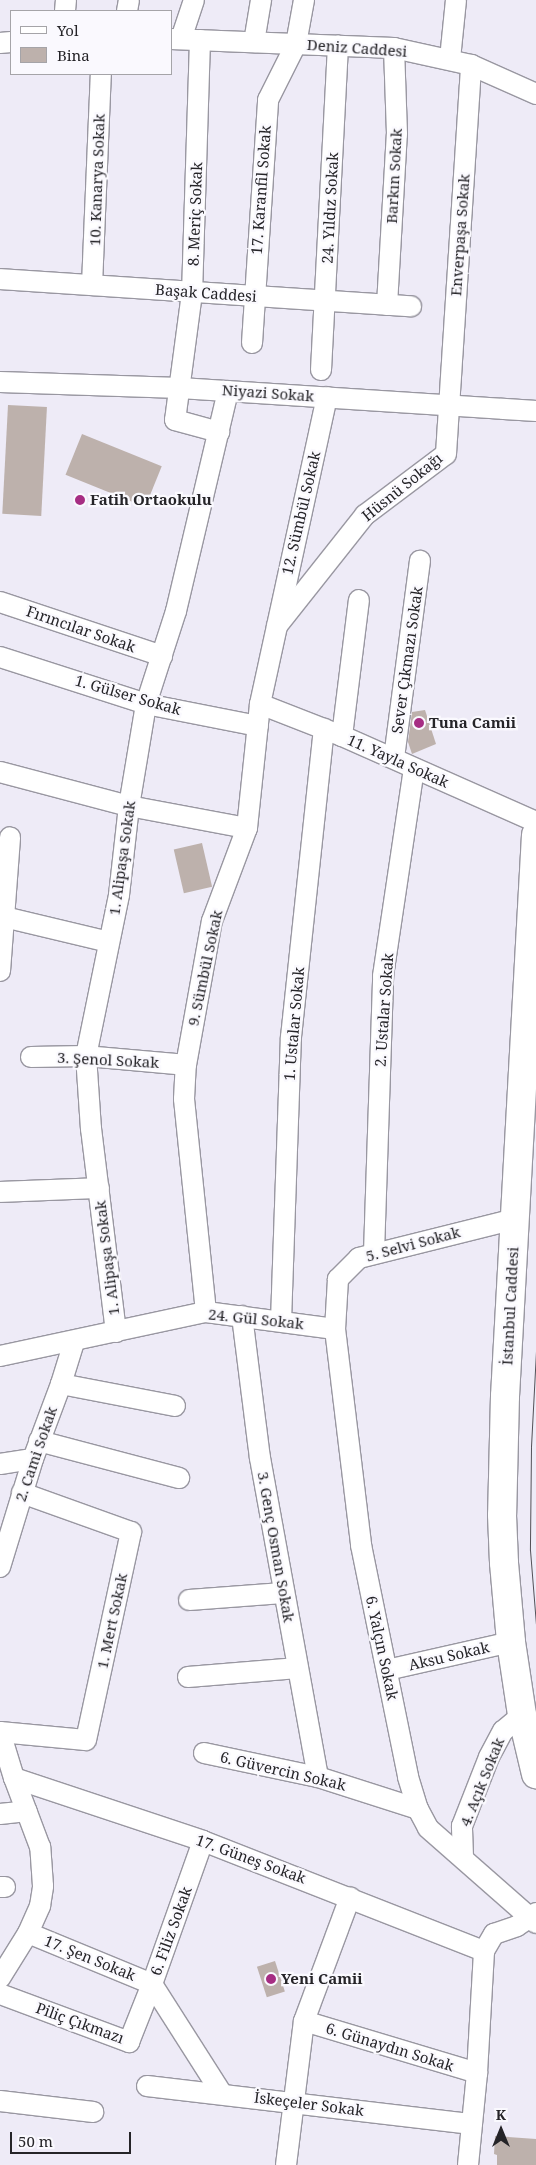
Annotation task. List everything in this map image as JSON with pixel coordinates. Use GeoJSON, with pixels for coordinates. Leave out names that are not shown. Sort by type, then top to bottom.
{"type":"FeatureCollection","features":[{"type":"Feature","properties":{"kind":"highway","name":"İstanbul Caddesi"},"geometry":{"type":"LineString","coordinates":[[536,835],[502,1464],[504,1563],[511,1642],[522,1715],[536,1774]]}},
{"type":"Feature","properties":{"kind":"street","name":"8. Meriç Sokak"},"geometry":{"type":"LineString","coordinates":[[194,0],[184,40],[192,293],[175,420],[219,432]]}},
{"type":"Feature","properties":{"kind":"street"},"geometry":{"type":"LineString","coordinates":[[254,42],[261,0]]}},
{"type":"Feature","properties":{"kind":"street","name":"17. Karanfil Sokak"},"geometry":{"type":"LineString","coordinates":[[252,343],[268,100],[296,44],[304,0]]}},
{"type":"Feature","properties":{"kind":"street"},"geometry":{"type":"LineString","coordinates":[[450,59],[456,0]]}},
{"type":"Feature","properties":{"kind":"street","name":"Deniz Caddesi"},"geometry":{"type":"LineString","coordinates":[[184,40],[394,48],[472,64],[536,94]]}},
{"type":"Feature","properties":{"kind":"street","name":"24. Yıldız Sokak"},"geometry":{"type":"LineString","coordinates":[[321,370],[338,45]]}},
{"type":"Feature","properties":{"kind":"street","name":"Barkın Sokak"},"geometry":{"type":"LineString","coordinates":[[387,305],[397,134],[394,48]]}},
{"type":"Feature","properties":{"kind":"street","name":"Enverpaşa Sokak"},"geometry":{"type":"LineString","coordinates":[[449,405],[472,64]]}},
{"type":"Feature","properties":{"kind":"street","name":"10. Kanarya Sokak"},"geometry":{"type":"LineString","coordinates":[[92,285],[101,75]]}},
{"type":"Feature","properties":{"kind":"street","name":"Başak Caddesi"},"geometry":{"type":"LineString","coordinates":[[0,278],[192,293],[411,306]]}},
{"type":"Feature","properties":{"kind":"street","name":"Niyazi Sokak"},"geometry":{"type":"LineString","coordinates":[[0,382],[180,388],[536,411]]}},
{"type":"Feature","properties":{"kind":"street","name":"1. Alipaşa Sokak"},"geometry":{"type":"LineString","coordinates":[[116,1332],[91,1129],[86,1056],[119,895],[129,806],[146,704],[176,611],[228,391]]}},
{"type":"Feature","properties":{"kind":"street","name":"12. Sümbül Sokak"},"geometry":{"type":"LineString","coordinates":[[274,630],[327,397]]}},
{"type":"Feature","properties":{"kind":"street","name":"Hüsnü Sokağı"},"geometry":{"type":"LineString","coordinates":[[274,630],[365,515],[446,454],[449,405]]}},
{"type":"Feature","properties":{"kind":"street","name":"Sever Çıkmazı Sokak"},"geometry":{"type":"LineString","coordinates":[[394,758],[420,561]]}},
{"type":"Feature","properties":{"kind":"street","name":"1. Ustalar Sokak"},"geometry":{"type":"LineString","coordinates":[[281,1321],[291,1037],[333,733],[359,600]]}},
{"type":"Feature","properties":{"kind":"street","name":"Fırıncılar Sokak"},"geometry":{"type":"LineString","coordinates":[[0,602],[162,656]]}},
{"type":"Feature","properties":{"kind":"street","name":"9. Sümbül Sokak"},"geometry":{"type":"LineString","coordinates":[[206,1312],[184,1099],[186,1065],[212,921],[247,828],[260,704],[274,630]]}},
{"type":"Feature","properties":{"kind":"street","name":"1. Gülser Sokak"},"geometry":{"type":"LineString","coordinates":[[0,657],[146,704],[258,726]]}},
{"type":"Feature","properties":{"kind":"street","name":"11. Yayla Sokak"},"geometry":{"type":"LineString","coordinates":[[260,704],[394,758],[536,822]]}},
{"type":"Feature","properties":{"kind":"street","name":"2. Ustalar Sokak"},"geometry":{"type":"LineString","coordinates":[[374,1253],[383,976],[414,768]]}},
{"type":"Feature","properties":{"kind":"street"},"geometry":{"type":"LineString","coordinates":[[0,772],[129,806],[247,828]]}},
{"type":"Feature","properties":{"kind":"street"},"geometry":{"type":"LineString","coordinates":[[0,971],[1,916],[10,837]]}},
{"type":"Feature","properties":{"kind":"street"},"geometry":{"type":"LineString","coordinates":[[1,916],[109,942]]}},
{"type":"Feature","properties":{"kind":"street","name":"3. Şenol Sokak"},"geometry":{"type":"LineString","coordinates":[[31,1056],[86,1056],[186,1065]]}},
{"type":"Feature","properties":{"kind":"street"},"geometry":{"type":"LineString","coordinates":[[0,1192],[99,1188]]}},
{"type":"Feature","properties":{"kind":"street","name":"5. Selvi Sokak"},"geometry":{"type":"LineString","coordinates":[[335,1329],[338,1279],[359,1258],[514,1219]]}},
{"type":"Feature","properties":{"kind":"street","name":"24. Gül Sokak"},"geometry":{"type":"LineString","coordinates":[[0,1356],[74,1342],[206,1312],[335,1329]]}},
{"type":"Feature","properties":{"kind":"street","name":"3. Genç Osman Sokak"},"geometry":{"type":"LineString","coordinates":[[242,1316],[260,1458],[318,1777]]}},
{"type":"Feature","properties":{"kind":"street","name":"6. Yalçın Sokak"},"geometry":{"type":"LineString","coordinates":[[335,1329],[361,1545],[408,1777],[418,1809],[428,1828],[534,1918]]}},
{"type":"Feature","properties":{"kind":"street","name":"2. Cami Sokak"},"geometry":{"type":"LineString","coordinates":[[0,1567],[36,1450],[61,1384],[74,1342]]}},
{"type":"Feature","properties":{"kind":"street"},"geometry":{"type":"LineString","coordinates":[[61,1384],[174,1406]]}},
{"type":"Feature","properties":{"kind":"street"},"geometry":{"type":"LineString","coordinates":[[0,1464],[36,1450],[179,1478]]}},
{"type":"Feature","properties":{"kind":"street","name":"1. Mert Sokak"},"geometry":{"type":"LineString","coordinates":[[0,1732],[86,1740],[131,1532],[22,1493]]}},
{"type":"Feature","properties":{"kind":"street"},"geometry":{"type":"LineString","coordinates":[[190,1600],[283,1592]]}},
{"type":"Feature","properties":{"kind":"street","name":"Aksu Sokak"},"geometry":{"type":"LineString","coordinates":[[387,1670],[511,1642]]}},
{"type":"Feature","properties":{"kind":"street"},"geometry":{"type":"LineString","coordinates":[[188,1676],[298,1668]]}},
{"type":"Feature","properties":{"kind":"street","name":"4. Açık Sokak"},"geometry":{"type":"LineString","coordinates":[[463,1857],[462,1826],[489,1757],[503,1731],[522,1715]]}},
{"type":"Feature","properties":{"kind":"street"},"geometry":{"type":"LineString","coordinates":[[0,1732],[14,1778],[40,1847],[44,1886],[40,1906],[28,1933],[0,1978]]}},
{"type":"Feature","properties":{"kind":"street","name":"6. Güvercin Sokak"},"geometry":{"type":"LineString","coordinates":[[204,1753],[318,1777],[418,1809]]}},
{"type":"Feature","properties":{"kind":"street","name":"17. Güneş Sokak"},"geometry":{"type":"LineString","coordinates":[[14,1778],[203,1841],[484,1951]]}},
{"type":"Feature","properties":{"kind":"street"},"geometry":{"type":"LineString","coordinates":[[0,1814],[27,1811]]}},
{"type":"Feature","properties":{"kind":"street","name":"6. Filiz Sokak"},"geometry":{"type":"LineString","coordinates":[[203,1841],[152,1984],[222,2094]]}},
{"type":"Feature","properties":{"kind":"street"},"geometry":{"type":"LineString","coordinates":[[286,2165],[292,2102],[304,2021],[350,1897]]}},
{"type":"Feature","properties":{"kind":"street"},"geometry":{"type":"LineString","coordinates":[[468,2165],[477,2073],[484,1951],[494,1934],[534,1918]]}},
{"type":"Feature","properties":{"kind":"street","name":"17. Şen Sokak"},"geometry":{"type":"LineString","coordinates":[[28,1933],[152,1984]]}},
{"type":"Feature","properties":{"kind":"street","name":"Piliç Çıkmazı"},"geometry":{"type":"LineString","coordinates":[[0,1994],[129,2042],[152,1984]]}},
{"type":"Feature","properties":{"kind":"street","name":"6. Günaydın Sokak"},"geometry":{"type":"LineString","coordinates":[[304,2021],[477,2073]]}},
{"type":"Feature","properties":{"kind":"street","name":"İskeçeler Sokak"},"geometry":{"type":"LineString","coordinates":[[147,2086],[472,2124]]}},
{"type":"Feature","properties":{"kind":"street"},"geometry":{"type":"LineString","coordinates":[[0,2101],[93,2112]]}},
{"type":"Feature","properties":{"kind":"building"},"geometry":{"type":"Polygon","coordinates":[[[8,405],[47,407],[41,516],[2,514],[8,405]]]}},
{"type":"Feature","properties":{"kind":"building"},"geometry":{"type":"Polygon","coordinates":[[[82,434],[162,466],[145,507],[66,475],[82,434]]]}},
{"type":"Feature","properties":{"kind":"building","name":"Tuna Camii"},"geometry":{"type":"Polygon","coordinates":[[[425,710],[436,744],[412,754],[408,742],[412,712],[425,710]]]}},
{"type":"Feature","properties":{"kind":"building"},"geometry":{"type":"Polygon","coordinates":[[[202,843],[212,887],[184,893],[174,850],[202,843]]]}},
{"type":"Feature","properties":{"kind":"building","name":"Yeni Camii"},"geometry":{"type":"Polygon","coordinates":[[[275,1961],[285,1991],[267,1997],[257,1967],[275,1961]]]}},
{"type":"Feature","properties":{"kind":"building"},"geometry":{"type":"Polygon","coordinates":[[[495,2136],[536,2139],[536,2165],[497,2165],[497,2155],[494,2154],[495,2136]]]}},
{"type":"Feature","properties":{"kind":"tram line"},"geometry":{"type":"LineString","coordinates":[[536,1351],[531,1447],[530,1550],[536,1624]]}},
{"type":"Feature","properties":{"kind":"place","name":"Fatih Ortaokulu"},"geometry":{"type":"Point","coordinates":[80,500]}},
{"type":"Feature","properties":{"kind":"place","name":"Tuna Camii"},"geometry":{"type":"Point","coordinates":[419,723]}},
{"type":"Feature","properties":{"kind":"place","name":"Yeni Camii"},"geometry":{"type":"Point","coordinates":[271,1979]}}]}
